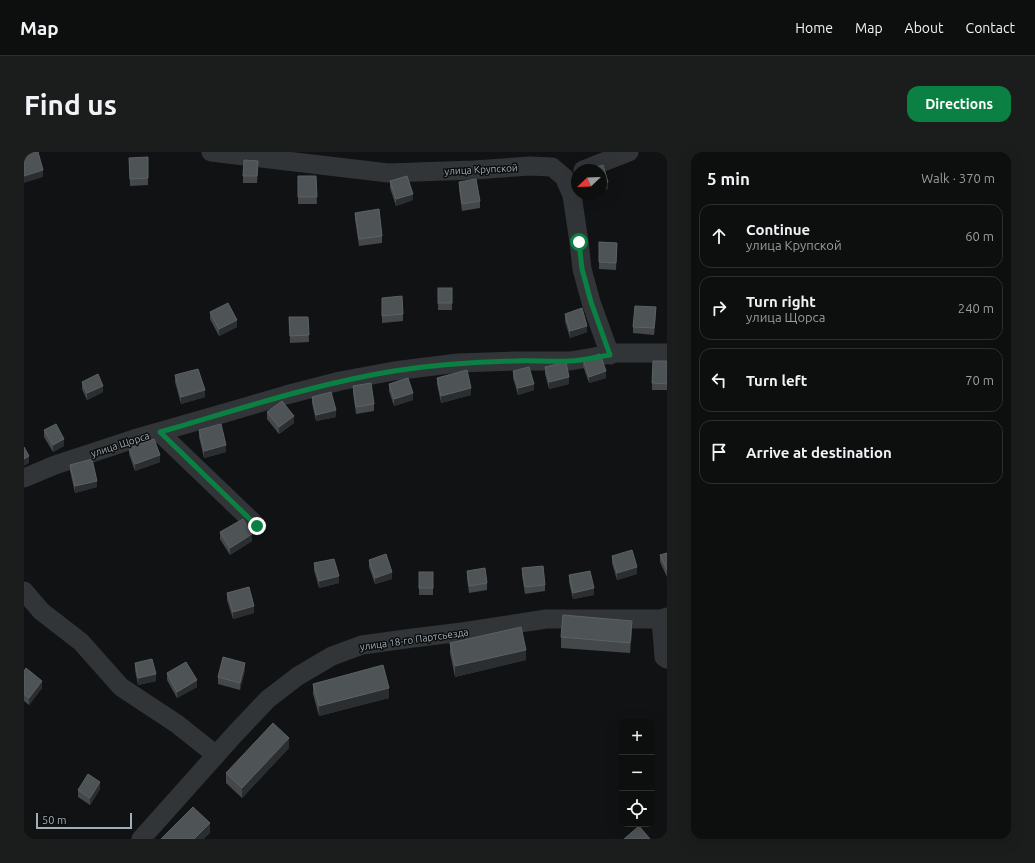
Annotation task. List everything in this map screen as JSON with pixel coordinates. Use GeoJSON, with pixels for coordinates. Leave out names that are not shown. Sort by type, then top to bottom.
{"type":"FeatureCollection","features":[{"type":"Feature","properties":{"kind":"street","name":"улица Крупской"},"geometry":{"type":"LineString","coordinates":[[210,152],[388,173],[474,170],[530,166],[552,167],[571,175]]}},
{"type":"Feature","properties":{"kind":"street"},"geometry":{"type":"LineString","coordinates":[[555,152],[571,175]]}},
{"type":"Feature","properties":{"kind":"street"},"geometry":{"type":"LineString","coordinates":[[598,164],[629,152]]}},
{"type":"Feature","properties":{"kind":"street"},"geometry":{"type":"LineString","coordinates":[[573,200],[582,269],[591,302],[610,355]]}},
{"type":"Feature","properties":{"kind":"street","name":"улица Щорса"},"geometry":{"type":"LineString","coordinates":[[24,478],[62,463],[134,439],[340,381],[394,371],[458,363],[515,361],[570,362],[617,354],[667,353]]}},
{"type":"Feature","properties":{"kind":"street"},"geometry":{"type":"LineString","coordinates":[[160,432],[257,526]]}},
{"type":"Feature","properties":{"kind":"street"},"geometry":{"type":"LineString","coordinates":[[24,591],[41,611],[81,642],[121,687],[177,724],[216,755]]}},
{"type":"Feature","properties":{"kind":"street"},"geometry":{"type":"LineString","coordinates":[[664,618],[664,656],[667,659]]}},
{"type":"Feature","properties":{"kind":"street","name":"улица 18-го Партсьезда"},"geometry":{"type":"LineString","coordinates":[[141,839],[268,699],[298,676],[332,656],[362,645],[546,619],[664,618]]}},
{"type":"Feature","properties":{"kind":"building"},"geometry":{"type":"Polygon","coordinates":[[[38,152],[43,170],[24,176],[24,153],[38,152]]]}},
{"type":"Feature","properties":{"kind":"building"},"geometry":{"type":"Polygon","coordinates":[[[148,157],[148,178],[130,179],[129,158],[148,157]]]}},
{"type":"Feature","properties":{"kind":"building"},"geometry":{"type":"Polygon","coordinates":[[[244,160],[258,161],[257,176],[243,176],[244,160]]]}},
{"type":"Feature","properties":{"kind":"building"},"geometry":{"type":"Polygon","coordinates":[[[298,176],[316,176],[317,197],[298,197],[298,176]]]}},
{"type":"Feature","properties":{"kind":"building"},"geometry":{"type":"Polygon","coordinates":[[[407,176],[413,194],[396,199],[390,181],[407,176]]]}},
{"type":"Feature","properties":{"kind":"building"},"geometry":{"type":"Polygon","coordinates":[[[476,179],[480,201],[462,204],[459,182],[476,179]]]}},
{"type":"Feature","properties":{"kind":"building"},"geometry":{"type":"Polygon","coordinates":[[[379,209],[382,236],[359,239],[355,213],[379,209]]]}},
{"type":"Feature","properties":{"kind":"building"},"geometry":{"type":"Polygon","coordinates":[[[599,242],[617,243],[616,263],[599,262],[599,242]]]}},
{"type":"Feature","properties":{"kind":"building"},"geometry":{"type":"Polygon","coordinates":[[[438,288],[452,288],[452,303],[438,303],[438,288]]]}},
{"type":"Feature","properties":{"kind":"building"},"geometry":{"type":"Polygon","coordinates":[[[402,296],[403,314],[382,316],[382,298],[402,296]]]}},
{"type":"Feature","properties":{"kind":"building"},"geometry":{"type":"Polygon","coordinates":[[[228,303],[237,320],[219,329],[210,312],[228,303]]]}},
{"type":"Feature","properties":{"kind":"building"},"geometry":{"type":"Polygon","coordinates":[[[635,306],[656,307],[654,328],[633,327],[635,306]]]}},
{"type":"Feature","properties":{"kind":"building"},"geometry":{"type":"Polygon","coordinates":[[[582,308],[587,326],[570,331],[565,314],[582,308]]]}},
{"type":"Feature","properties":{"kind":"building"},"geometry":{"type":"Polygon","coordinates":[[[289,317],[308,317],[309,335],[290,336],[289,317]]]}},
{"type":"Feature","properties":{"kind":"building"},"geometry":{"type":"Polygon","coordinates":[[[600,354],[606,371],[589,377],[583,359],[600,354]]]}},
{"type":"Feature","properties":{"kind":"building"},"geometry":{"type":"Polygon","coordinates":[[[653,361],[667,361],[667,384],[652,383],[653,361]]]}},
{"type":"Feature","properties":{"kind":"building"},"geometry":{"type":"Polygon","coordinates":[[[566,362],[569,377],[549,382],[545,367],[566,362]]]}},
{"type":"Feature","properties":{"kind":"building"},"geometry":{"type":"Polygon","coordinates":[[[529,367],[534,384],[518,388],[513,371],[529,367]]]}},
{"type":"Feature","properties":{"kind":"building"},"geometry":{"type":"Polygon","coordinates":[[[198,369],[205,390],[181,397],[175,375],[198,369]]]}},
{"type":"Feature","properties":{"kind":"building"},"geometry":{"type":"Polygon","coordinates":[[[467,370],[471,388],[441,396],[437,378],[467,370]]]}},
{"type":"Feature","properties":{"kind":"building"},"geometry":{"type":"Polygon","coordinates":[[[98,374],[103,386],[87,393],[82,382],[98,374]]]}},
{"type":"Feature","properties":{"kind":"building"},"geometry":{"type":"Polygon","coordinates":[[[408,378],[413,393],[394,399],[389,384],[408,378]]]}},
{"type":"Feature","properties":{"kind":"building"},"geometry":{"type":"Polygon","coordinates":[[[371,383],[374,404],[356,407],[353,386],[371,383]]]}},
{"type":"Feature","properties":{"kind":"building"},"geometry":{"type":"Polygon","coordinates":[[[331,392],[336,410],[316,415],[312,397],[331,392]]]}},
{"type":"Feature","properties":{"kind":"building"},"geometry":{"type":"Polygon","coordinates":[[[282,401],[294,416],[279,427],[267,412],[282,401]]]}},
{"type":"Feature","properties":{"kind":"building"},"geometry":{"type":"Polygon","coordinates":[[[56,424],[64,439],[53,445],[44,430],[56,424]]]}},
{"type":"Feature","properties":{"kind":"building"},"geometry":{"type":"Polygon","coordinates":[[[221,424],[226,445],[204,451],[199,430],[221,424]]]}},
{"type":"Feature","properties":{"kind":"building"},"geometry":{"type":"Polygon","coordinates":[[[154,439],[160,455],[135,464],[129,448],[154,439]]]}},
{"type":"Feature","properties":{"kind":"building"},"geometry":{"type":"Polygon","coordinates":[[[24,447],[29,456],[24,459],[24,447]]]}},
{"type":"Feature","properties":{"kind":"building"},"geometry":{"type":"Polygon","coordinates":[[[92,459],[97,481],[75,486],[70,465],[92,459]]]}},
{"type":"Feature","properties":{"kind":"building"},"geometry":{"type":"Polygon","coordinates":[[[243,519],[252,534],[230,548],[220,532],[243,519]]]}},
{"type":"Feature","properties":{"kind":"building"},"geometry":{"type":"Polygon","coordinates":[[[632,550],[637,567],[617,573],[612,556],[632,550]]]}},
{"type":"Feature","properties":{"kind":"building"},"geometry":{"type":"Polygon","coordinates":[[[667,553],[667,570],[660,555],[667,553]]]}},
{"type":"Feature","properties":{"kind":"building"},"geometry":{"type":"Polygon","coordinates":[[[386,554],[392,572],[375,578],[369,560],[386,554]]]}},
{"type":"Feature","properties":{"kind":"building"},"geometry":{"type":"Polygon","coordinates":[[[334,559],[339,576],[319,581],[314,563],[334,559]]]}},
{"type":"Feature","properties":{"kind":"building"},"geometry":{"type":"Polygon","coordinates":[[[543,566],[545,585],[525,587],[522,568],[543,566]]]}},
{"type":"Feature","properties":{"kind":"building"},"geometry":{"type":"Polygon","coordinates":[[[485,568],[487,583],[469,586],[467,571],[485,568]]]}},
{"type":"Feature","properties":{"kind":"building"},"geometry":{"type":"Polygon","coordinates":[[[590,571],[594,588],[573,593],[569,575],[590,571]]]}},
{"type":"Feature","properties":{"kind":"building"},"geometry":{"type":"Polygon","coordinates":[[[419,572],[433,572],[433,588],[419,588],[419,572]]]}},
{"type":"Feature","properties":{"kind":"building"},"geometry":{"type":"Polygon","coordinates":[[[249,587],[254,606],[233,612],[227,593],[249,587]]]}},
{"type":"Feature","properties":{"kind":"building"},"geometry":{"type":"Polygon","coordinates":[[[563,615],[632,621],[630,643],[561,637],[563,615]]]}},
{"type":"Feature","properties":{"kind":"building"},"geometry":{"type":"Polygon","coordinates":[[[521,627],[526,650],[455,666],[450,643],[521,627]]]}},
{"type":"Feature","properties":{"kind":"building"},"geometry":{"type":"Polygon","coordinates":[[[223,657],[245,663],[240,683],[218,677],[223,657]]]}},
{"type":"Feature","properties":{"kind":"building"},"geometry":{"type":"Polygon","coordinates":[[[152,659],[156,674],[138,678],[135,663],[152,659]]]}},
{"type":"Feature","properties":{"kind":"building"},"geometry":{"type":"Polygon","coordinates":[[[186,662],[197,680],[177,692],[167,673],[186,662]]]}},
{"type":"Feature","properties":{"kind":"building"},"geometry":{"type":"Polygon","coordinates":[[[383,665],[389,688],[319,706],[313,684],[383,665]]]}},
{"type":"Feature","properties":{"kind":"building"},"geometry":{"type":"Polygon","coordinates":[[[26,668],[42,681],[29,698],[24,694],[24,671],[26,668]]]}},
{"type":"Feature","properties":{"kind":"building"},"geometry":{"type":"Polygon","coordinates":[[[273,723],[289,738],[242,788],[226,773],[273,723]]]}},
{"type":"Feature","properties":{"kind":"building"},"geometry":{"type":"Polygon","coordinates":[[[88,774],[100,782],[90,798],[78,790],[88,774]]]}},
{"type":"Feature","properties":{"kind":"building"},"geometry":{"type":"Polygon","coordinates":[[[193,807],[210,823],[194,839],[161,839],[193,807]]]}},
{"type":"Feature","properties":{"kind":"building"},"geometry":{"type":"Polygon","coordinates":[[[638,827],[640,827],[650,839],[624,839],[638,827]]]}},
{"type":"Feature","properties":{"kind":"route"},"geometry":{"type":"LineString","coordinates":[[257,526],[160,432],[286,395],[340,381],[394,371],[458,363],[515,361],[570,362],[610,355],[591,302],[582,269],[579,242]]}}]}
